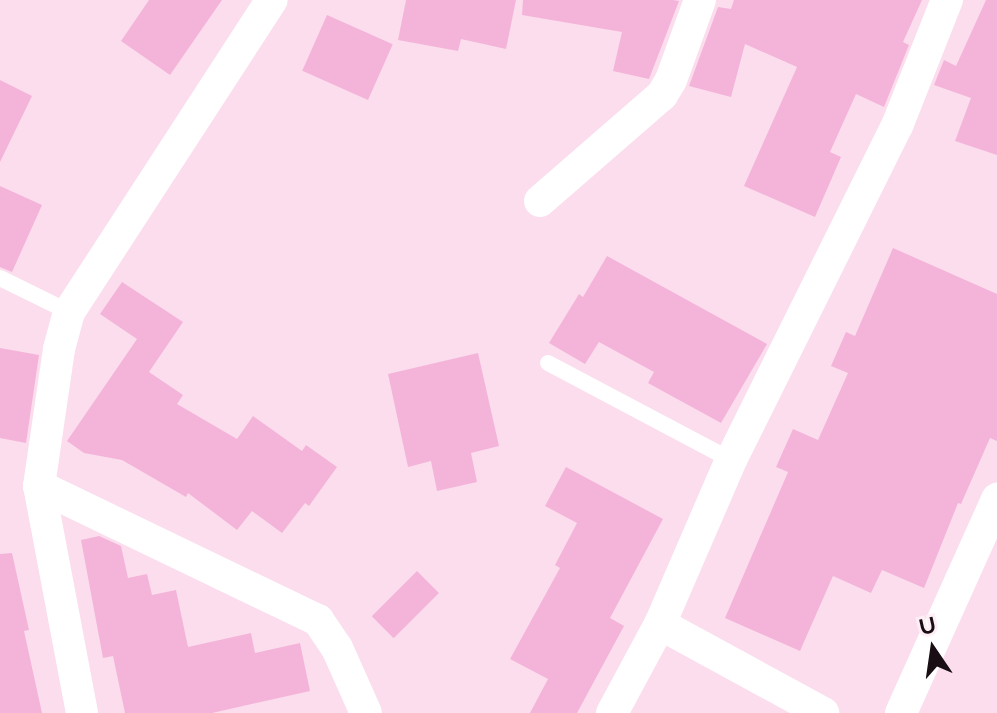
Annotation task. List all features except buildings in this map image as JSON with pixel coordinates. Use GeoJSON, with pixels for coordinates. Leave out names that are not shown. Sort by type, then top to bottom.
{"type":"FeatureCollection","features":[{"type":"Feature","properties":{"kind":"street"},"geometry":{"type":"LineString","coordinates":[[82,713],[39,486],[51,391],[69,312],[272,0]]}},
{"type":"Feature","properties":{"kind":"street"},"geometry":{"type":"LineString","coordinates":[[540,201],[662,95],[671,80],[700,0]]}},
{"type":"Feature","properties":{"kind":"street"},"geometry":{"type":"LineString","coordinates":[[612,713],[660,624],[731,460],[897,126],[947,0]]}},
{"type":"Feature","properties":{"kind":"street"},"geometry":{"type":"LineString","coordinates":[[39,486],[318,620],[337,648],[366,713]]}},
{"type":"Feature","properties":{"kind":"street"},"geometry":{"type":"LineString","coordinates":[[901,713],[997,499]]}},
{"type":"Feature","properties":{"kind":"street"},"geometry":{"type":"LineString","coordinates":[[660,624],[823,713]]}},
{"type":"Feature","properties":{"kind":"lane"},"geometry":{"type":"LineString","coordinates":[[0,278],[69,312]]}},
{"type":"Feature","properties":{"kind":"lane"},"geometry":{"type":"LineString","coordinates":[[548,363],[731,460]]}}]}
